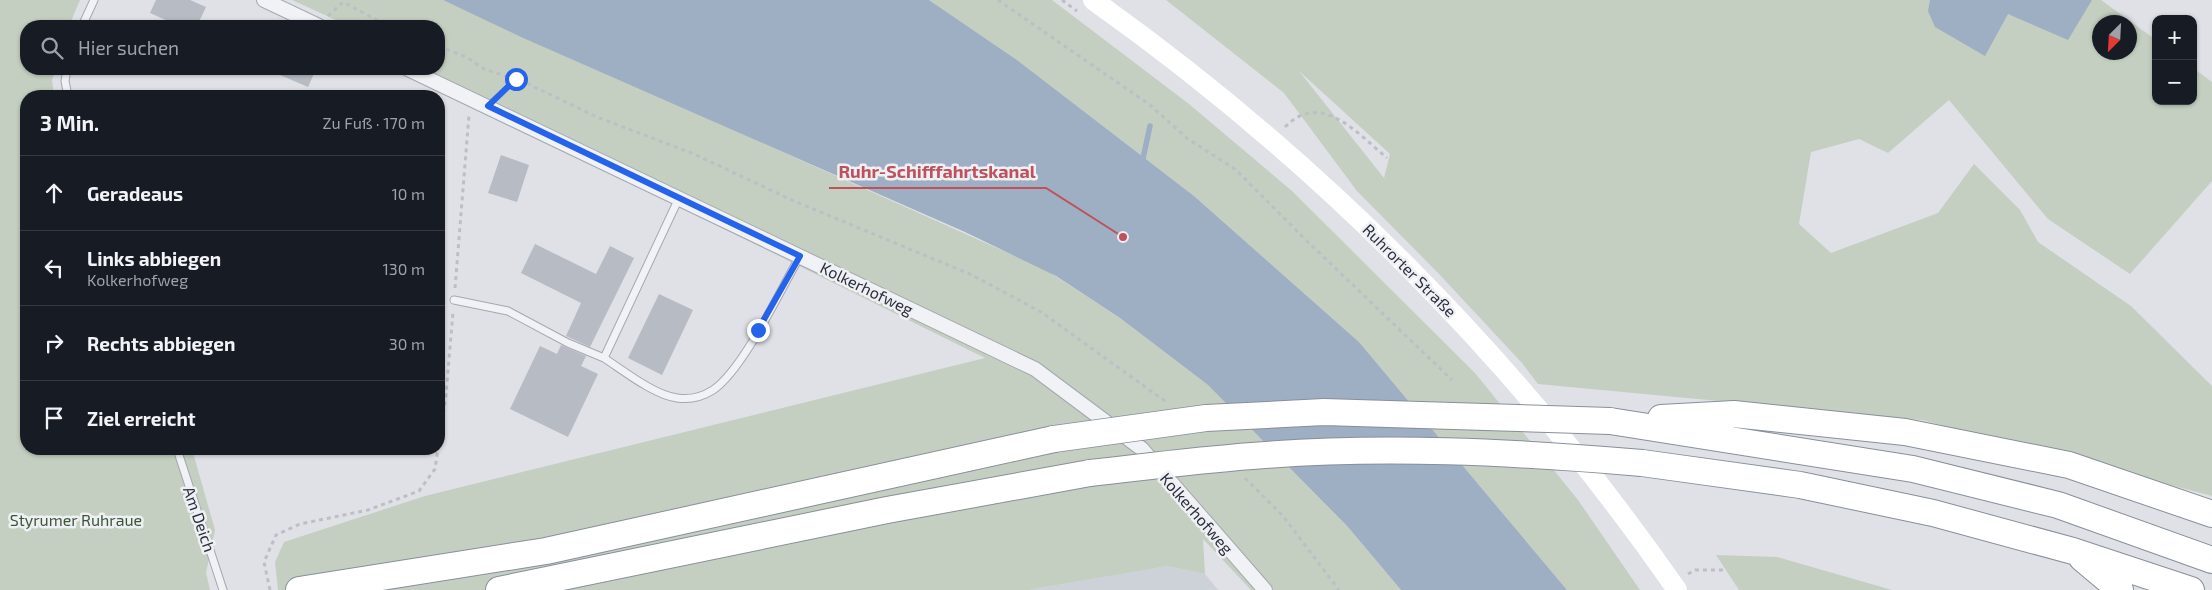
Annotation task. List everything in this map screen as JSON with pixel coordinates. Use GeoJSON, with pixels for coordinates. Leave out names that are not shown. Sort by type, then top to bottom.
{"type":"FeatureCollection","features":[{"type":"Feature","properties":{"kind":"highway"},"geometry":{"type":"LineString","coordinates":[[299,590],[546,551],[1054,438],[1206,418],[1324,412],[1610,421],[1734,414],[1905,432],[2068,465],[2212,514]]}},
{"type":"Feature","properties":{"kind":"highway"},"geometry":{"type":"LineString","coordinates":[[1610,421],[1913,469],[2058,505],[2212,560]]}},
{"type":"Feature","properties":{"kind":"highway"},"geometry":{"type":"LineString","coordinates":[[499,590],[887,510],[1090,473],[1253,456],[1442,451],[1547,455],[1642,463],[1846,494],[2005,531],[2074,551],[2191,590]]}},
{"type":"Feature","properties":{"kind":"highway"},"geometry":{"type":"LineString","coordinates":[[2074,551],[2120,590]]}},
{"type":"Feature","properties":{"kind":"main road","name":"Ruhrorter Straße"},"geometry":{"type":"LineString","coordinates":[[1086,6],[1126,24],[1274,141],[1429,287],[1510,374],[1576,453],[1675,586]]}},
{"type":"Feature","properties":{"kind":"street"},"geometry":{"type":"LineString","coordinates":[[264,0],[306,20]]}},
{"type":"Feature","properties":{"kind":"street","name":"Kolkerhofweg"},"geometry":{"type":"LineString","coordinates":[[421,75],[1035,368],[1142,449],[1265,590]]}},
{"type":"Feature","properties":{"kind":"lane"},"geometry":{"type":"LineString","coordinates":[[85,20],[94,0]]}},
{"type":"Feature","properties":{"kind":"lane"},"geometry":{"type":"LineString","coordinates":[[66,75],[67,90]]}},
{"type":"Feature","properties":{"kind":"lane"},"geometry":{"type":"LineString","coordinates":[[604,358],[679,198]]}},
{"type":"Feature","properties":{"kind":"lane"},"geometry":{"type":"LineString","coordinates":[[454,300],[508,311],[568,343],[604,358],[651,388],[675,398],[693,399],[713,390],[733,372],[800,256]]}},
{"type":"Feature","properties":{"kind":"lane","name":"Am Deich"},"geometry":{"type":"LineString","coordinates":[[179,455],[223,590]]}},
{"type":"Feature","properties":{"kind":"path"},"geometry":{"type":"LineString","coordinates":[[998,0],[1150,105],[1188,138],[1235,169],[1452,380]]}},
{"type":"Feature","properties":{"kind":"path"},"geometry":{"type":"LineString","coordinates":[[1062,0],[1086,6]]}},
{"type":"Feature","properties":{"kind":"path"},"geometry":{"type":"LineString","coordinates":[[324,20],[344,2],[377,20]]}},
{"type":"Feature","properties":{"kind":"path"},"geometry":{"type":"LineString","coordinates":[[445,48],[466,57],[484,69],[516,79],[597,117],[694,154],[794,202],[972,275],[1041,312],[1172,406]]}},
{"type":"Feature","properties":{"kind":"path"},"geometry":{"type":"LineString","coordinates":[[488,106],[516,79]]}},
{"type":"Feature","properties":{"kind":"path"},"geometry":{"type":"LineString","coordinates":[[445,402],[470,98]]}},
{"type":"Feature","properties":{"kind":"path"},"geometry":{"type":"LineString","coordinates":[[1274,141],[1295,117],[1306,112],[1322,111],[1347,126],[1388,158]]}},
{"type":"Feature","properties":{"kind":"path"},"geometry":{"type":"LineString","coordinates":[[270,590],[264,562],[276,535],[300,524],[368,510],[419,491],[435,469],[437,455]]}},
{"type":"Feature","properties":{"kind":"path"},"geometry":{"type":"LineString","coordinates":[[1241,475],[1283,516],[1339,590]]}},
{"type":"Feature","properties":{"kind":"path"},"geometry":{"type":"LineString","coordinates":[[1675,586],[1695,570],[1724,570]]}},
{"type":"Feature","properties":{"kind":"shaded area"},"geometry":{"type":"Polygon","coordinates":[[[1168,566],[1205,574],[1218,590],[1028,590],[1168,566]]]}},
{"type":"Feature","properties":{"kind":"green space","name":"Styrumer Ruhraue"},"geometry":{"type":"Polygon","coordinates":[[[0,0],[80,0],[72,20],[20,20],[20,75],[54,75],[52,80],[53,90],[20,90],[20,455],[194,455],[215,530],[206,573],[210,590],[0,590],[0,0]]]}},
{"type":"Feature","properties":{"kind":"green space"},"geometry":{"type":"Polygon","coordinates":[[[292,0],[443,0],[1046,270],[1120,318],[1208,385],[1348,527],[1401,590],[1251,590],[1203,539],[1205,574],[1168,566],[1028,590],[278,590],[275,562],[284,542],[425,496],[985,358],[492,114],[445,94],[445,90],[437,90],[402,75],[445,75],[445,20],[336,20],[292,0]]]}},
{"type":"Feature","properties":{"kind":"green space"},"geometry":{"type":"Polygon","coordinates":[[[929,0],[1052,0],[1189,104],[1292,191],[1475,373],[1578,500],[1640,590],[1567,590],[1359,342],[1194,196],[1017,60],[929,0]]]}},
{"type":"Feature","properties":{"kind":"green space"},"geometry":{"type":"Polygon","coordinates":[[[1166,0],[2101,0],[2122,15],[2092,15],[2092,60],[2137,60],[2137,26],[2152,37],[2152,105],[2197,105],[2197,71],[2212,82],[2212,181],[2130,274],[2048,219],[1949,100],[1888,153],[1859,139],[1811,152],[1799,224],[1831,253],[1938,213],[1974,164],[2020,210],[2038,242],[2131,306],[2212,386],[2212,496],[1922,420],[1538,384],[1522,363],[1440,275],[1357,191],[1284,93],[1166,0]],[[1299,71],[1384,178],[1390,154],[1299,71]]]}},
{"type":"Feature","properties":{"kind":"green space"},"geometry":{"type":"Polygon","coordinates":[[[1716,555],[1777,557],[1892,590],[1739,590],[1716,555]]]}},
{"type":"Feature","properties":{"kind":"water"},"geometry":{"type":"Polygon","coordinates":[[[443,0],[929,0],[1017,60],[1194,196],[1359,342],[1567,590],[1401,590],[1348,527],[1208,385],[1120,318],[1056,276],[965,232],[521,37],[443,0]]]}},
{"type":"Feature","properties":{"kind":"water"},"geometry":{"type":"Polygon","coordinates":[[[1930,0],[2092,0],[2068,40],[2008,14],[1985,56],[1935,27],[1928,11],[1930,0]]]}},
{"type":"Feature","properties":{"kind":"building"},"geometry":{"type":"Polygon","coordinates":[[[156,0],[190,0],[206,7],[200,20],[166,20],[150,13],[156,0]]]}},
{"type":"Feature","properties":{"kind":"building"},"geometry":{"type":"Polygon","coordinates":[[[280,75],[313,75],[308,87],[280,75]]]}},
{"type":"Feature","properties":{"kind":"building"},"geometry":{"type":"Polygon","coordinates":[[[501,155],[529,165],[517,202],[488,193],[501,155]]]}},
{"type":"Feature","properties":{"kind":"building"},"geometry":{"type":"Polygon","coordinates":[[[535,244],[596,274],[610,246],[634,258],[590,347],[566,336],[581,303],[521,273],[535,244]]]}},
{"type":"Feature","properties":{"kind":"building"},"geometry":{"type":"Polygon","coordinates":[[[659,294],[693,310],[662,375],[628,358],[659,294]]]}},
{"type":"Feature","properties":{"kind":"building"},"geometry":{"type":"Polygon","coordinates":[[[561,345],[586,356],[581,366],[598,374],[568,437],[510,409],[540,346],[557,354],[561,345]]]}},
{"type":"Feature","properties":{"kind":"waterway"},"geometry":{"type":"LineString","coordinates":[[1142,163],[1150,126]]}},
{"type":"Feature","properties":{"kind":"place","name":"Ruhr-Schifffahrtskanal"},"geometry":{"type":"Point","coordinates":[1123,237]}},
{"type":"Feature","properties":{"kind":"route"},"geometry":{"type":"LineString","coordinates":[[516,79],[488,106],[800,256],[758,330]]}}]}
